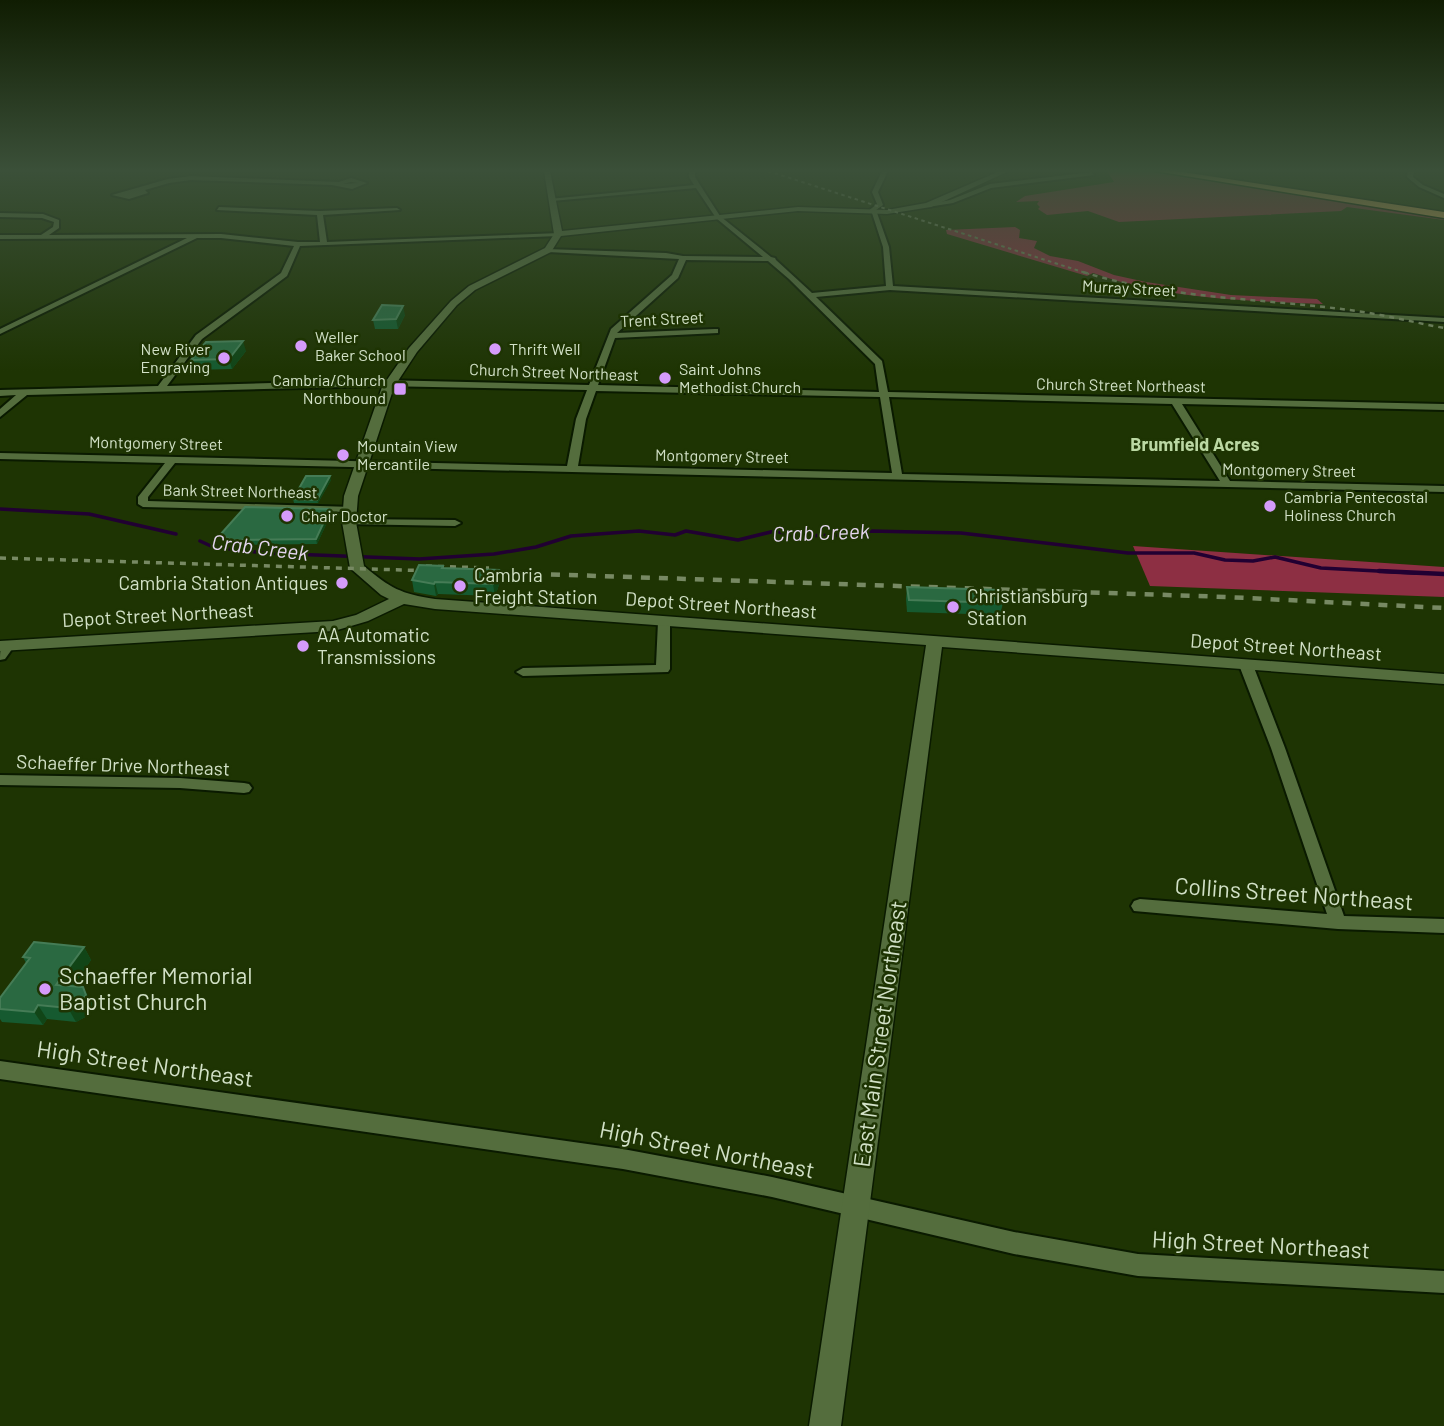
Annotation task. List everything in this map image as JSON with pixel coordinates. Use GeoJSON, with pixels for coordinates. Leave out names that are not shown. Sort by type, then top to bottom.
{"type":"FeatureCollection","features":[{"type":"Feature","properties":{"kind":"main road"},"geometry":{"type":"LineString","coordinates":[[402,599],[386,592],[366,576],[353,556],[349,516],[361,464],[390,384],[436,321],[461,296],[548,250],[556,238]]}},
{"type":"Feature","properties":{"kind":"main road","name":"Depot Street Northeast"},"geometry":{"type":"LineString","coordinates":[[3,649],[334,626],[362,618],[402,599],[435,604],[934,643],[1444,679]]}},
{"type":"Feature","properties":{"kind":"main road","name":"East Main Street Northeast"},"geometry":{"type":"LineString","coordinates":[[825,1426],[934,643]]}},
{"type":"Feature","properties":{"kind":"street"},"geometry":{"type":"LineString","coordinates":[[0,332],[193,238]]}},
{"type":"Feature","properties":{"kind":"street"},"geometry":{"type":"LineString","coordinates":[[246,238],[298,244],[324,244],[475,238]]}},
{"type":"Feature","properties":{"kind":"street"},"geometry":{"type":"LineString","coordinates":[[323,238],[324,244]]}},
{"type":"Feature","properties":{"kind":"street"},"geometry":{"type":"LineString","coordinates":[[745,238],[812,295],[880,363],[897,475]]}},
{"type":"Feature","properties":{"kind":"street"},"geometry":{"type":"LineString","coordinates":[[882,238],[890,288]]}},
{"type":"Feature","properties":{"kind":"street"},"geometry":{"type":"LineString","coordinates":[[160,389],[199,337],[284,274],[298,244]]}},
{"type":"Feature","properties":{"kind":"street"},"geometry":{"type":"LineString","coordinates":[[548,250],[683,258],[773,259]]}},
{"type":"Feature","properties":{"kind":"street"},"geometry":{"type":"LineString","coordinates":[[572,468],[581,419],[611,336],[675,276],[683,258]]}},
{"type":"Feature","properties":{"kind":"street","name":"Murray Street"},"geometry":{"type":"LineString","coordinates":[[812,295],[890,288],[1444,320]]}},
{"type":"Feature","properties":{"kind":"street","name":"Trent Street"},"geometry":{"type":"LineString","coordinates":[[611,336],[715,331]]}},
{"type":"Feature","properties":{"kind":"street","name":"Church Street Northeast"},"geometry":{"type":"LineString","coordinates":[[0,393],[390,384],[1444,407]]}},
{"type":"Feature","properties":{"kind":"street"},"geometry":{"type":"LineString","coordinates":[[0,414],[25,392]]}},
{"type":"Feature","properties":{"kind":"street"},"geometry":{"type":"LineString","coordinates":[[1176,402],[1227,484]]}},
{"type":"Feature","properties":{"kind":"street","name":"Montgomery Street"},"geometry":{"type":"LineString","coordinates":[[0,456],[1444,489]]}},
{"type":"Feature","properties":{"kind":"street","name":"Bank Street Northeast"},"geometry":{"type":"LineString","coordinates":[[172,460],[144,497],[143,504],[349,516]]}},
{"type":"Feature","properties":{"kind":"street"},"geometry":{"type":"LineString","coordinates":[[349,516],[455,523]]}},
{"type":"Feature","properties":{"kind":"street"},"geometry":{"type":"LineString","coordinates":[[523,672],[663,669],[664,622]]}},
{"type":"Feature","properties":{"kind":"street"},"geometry":{"type":"LineString","coordinates":[[1246,665],[1278,748],[1338,922]]}},
{"type":"Feature","properties":{"kind":"street","name":"Schaeffer Drive Northeast"},"geometry":{"type":"LineString","coordinates":[[0,780],[180,783],[244,788]]}},
{"type":"Feature","properties":{"kind":"street","name":"Collins Street Northeast"},"geometry":{"type":"LineString","coordinates":[[1140,906],[1338,922],[1444,926]]}},
{"type":"Feature","properties":{"kind":"street","name":"High Street Northeast"},"geometry":{"type":"LineString","coordinates":[[0,1070],[623,1159],[772,1186],[1014,1243],[1138,1265],[1444,1282]]}},
{"type":"Feature","properties":{"kind":"shaded area"},"geometry":{"type":"Polygon","coordinates":[[[959,238],[1019,238],[1037,241],[1034,248],[1050,256],[1078,261],[1114,275],[1146,282],[1231,295],[1317,299],[1323,304],[1207,297],[1120,282],[1093,273],[1087,276],[959,238]]]}},
{"type":"Feature","properties":{"kind":"shaded area"},"geometry":{"type":"Polygon","coordinates":[[[1133,546],[1444,567],[1444,597],[1150,586],[1133,546]]]}},
{"type":"Feature","properties":{"kind":"building"},"geometry":{"type":"Polygon","coordinates":[[[382,305],[403,306],[396,319],[373,320],[382,305]]]}},
{"type":"Feature","properties":{"kind":"building"},"geometry":{"type":"Polygon","coordinates":[[[243,341],[229,359],[191,360],[206,342],[243,341]]]}},
{"type":"Feature","properties":{"kind":"building"},"geometry":{"type":"Polygon","coordinates":[[[306,476],[330,476],[317,500],[293,499],[306,476]]]}},
{"type":"Feature","properties":{"kind":"building"},"geometry":{"type":"Polygon","coordinates":[[[245,507],[330,509],[316,539],[231,540],[220,535],[245,507]]]}},
{"type":"Feature","properties":{"kind":"building"},"geometry":{"type":"Polygon","coordinates":[[[419,565],[499,570],[493,584],[434,584],[412,580],[419,565]]]}},
{"type":"Feature","properties":{"kind":"building"},"geometry":{"type":"Polygon","coordinates":[[[907,587],[1000,590],[1003,603],[909,600],[907,587]]]}},
{"type":"Feature","properties":{"kind":"building"},"geometry":{"type":"Polygon","coordinates":[[[34,942],[84,947],[56,985],[83,987],[86,995],[81,1002],[68,1008],[38,1005],[34,1012],[0,1009],[0,998],[30,958],[23,957],[34,942]]]}},
{"type":"Feature","properties":{"kind":"waterway","name":"Crab Creek"},"geometry":{"type":"LineString","coordinates":[[0,509],[89,514],[176,534]]}},
{"type":"Feature","properties":{"kind":"waterway","name":"Crab Creek"},"geometry":{"type":"LineString","coordinates":[[200,541],[213,547],[265,553],[419,559],[494,554],[536,547],[571,536],[639,531],[675,535],[686,531],[738,540],[775,531],[796,536],[845,535],[871,531],[961,533],[1128,553],[1194,553],[1225,560],[1253,561],[1275,557],[1321,568],[1415,573]]}},
{"type":"Feature","properties":{"kind":"waterway","name":"Crab Creek"},"geometry":{"type":"LineString","coordinates":[[1379,571],[1444,574]]}},
{"type":"Feature","properties":{"kind":"railway"},"geometry":{"type":"LineString","coordinates":[[975,238],[1089,274]]}},
{"type":"Feature","properties":{"kind":"railway"},"geometry":{"type":"LineString","coordinates":[[1083,272],[1149,288],[1349,310],[1444,328]]}},
{"type":"Feature","properties":{"kind":"railway"},"geometry":{"type":"LineString","coordinates":[[0,558],[437,571],[431,571]]}},
{"type":"Feature","properties":{"kind":"railway"},"geometry":{"type":"LineString","coordinates":[[426,566],[489,568]]}},
{"type":"Feature","properties":{"kind":"railway"},"geometry":{"type":"LineString","coordinates":[[496,573],[479,572],[1227,597],[1444,608]]}},
{"type":"Feature","properties":{"kind":"place","name":"Weller Baker School"},"geometry":{"type":"Point","coordinates":[301,346]}},
{"type":"Feature","properties":{"kind":"place","name":"Thrift Well"},"geometry":{"type":"Point","coordinates":[495,349]}},
{"type":"Feature","properties":{"kind":"place","name":"New River Engraving"},"geometry":{"type":"Point","coordinates":[224,358]}},
{"type":"Feature","properties":{"kind":"place","name":"Saint Johns Methodist Church"},"geometry":{"type":"Point","coordinates":[665,378]}},
{"type":"Feature","properties":{"kind":"place","name":"Cambria/Church Northbound"},"geometry":{"type":"Point","coordinates":[400,389]}},
{"type":"Feature","properties":{"kind":"place","name":"Mountain View Mercantile"},"geometry":{"type":"Point","coordinates":[343,455]}},
{"type":"Feature","properties":{"kind":"place","name":"Cambria Pentecostal Holiness Church"},"geometry":{"type":"Point","coordinates":[1270,506]}},
{"type":"Feature","properties":{"kind":"place","name":"Chair Doctor"},"geometry":{"type":"Point","coordinates":[287,516]}},
{"type":"Feature","properties":{"kind":"place","name":"Cambria Station Antiques"},"geometry":{"type":"Point","coordinates":[342,583]}},
{"type":"Feature","properties":{"kind":"place","name":"Cambria Freight Station"},"geometry":{"type":"Point","coordinates":[460,586]}},
{"type":"Feature","properties":{"kind":"place","name":"Christiansburg Station"},"geometry":{"type":"Point","coordinates":[953,607]}},
{"type":"Feature","properties":{"kind":"place","name":"AA Automatic Transmissions"},"geometry":{"type":"Point","coordinates":[303,646]}},
{"type":"Feature","properties":{"kind":"place","name":"Schaeffer Memorial Baptist Church"},"geometry":{"type":"Point","coordinates":[45,989]}},
{"type":"Feature","properties":{"kind":"district","name":"Brumfield Acres"},"geometry":{"type":"Point","coordinates":[1195,445]}}]}
